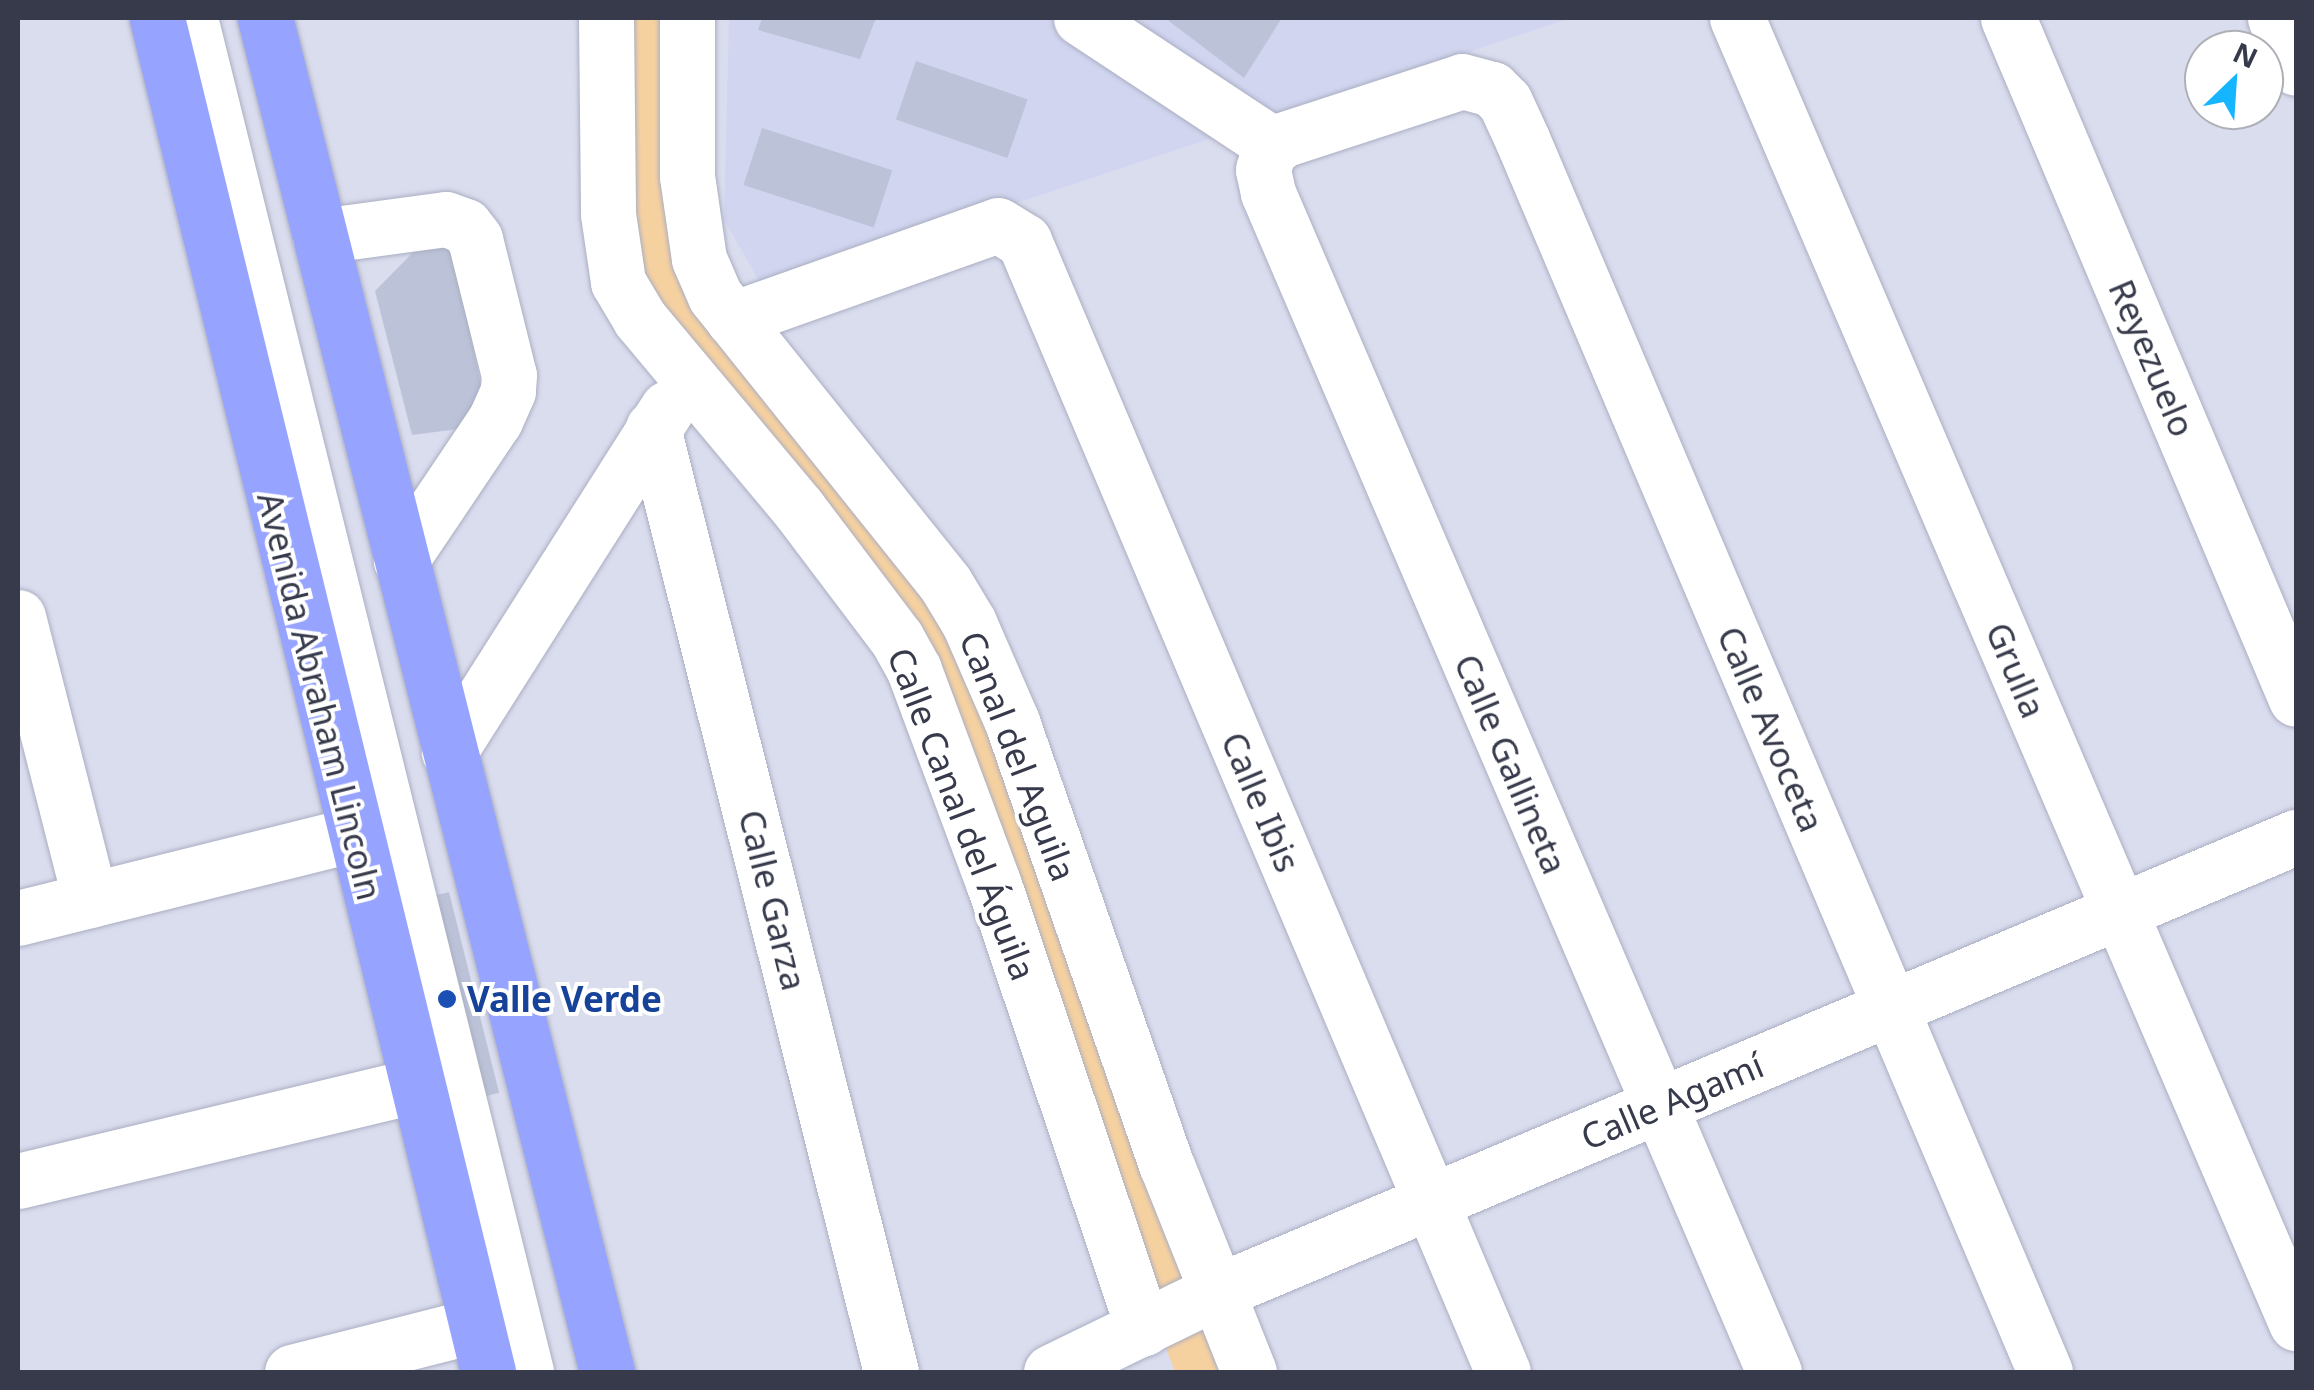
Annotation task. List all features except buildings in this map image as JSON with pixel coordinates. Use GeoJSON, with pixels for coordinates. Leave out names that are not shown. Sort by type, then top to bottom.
{"type":"FeatureCollection","features":[{"type":"Feature","properties":{"kind":"main road","name":"Avenida Abraham Lincoln"},"geometry":{"type":"LineString","coordinates":[[157,18],[414,1086],[482,1349]]}},
{"type":"Feature","properties":{"kind":"main road"},"geometry":{"type":"LineString","coordinates":[[265,18],[606,1372]]}},
{"type":"Feature","properties":{"kind":"street"},"geometry":{"type":"LineString","coordinates":[[190,18],[526,1372]]}},
{"type":"Feature","properties":{"kind":"street"},"geometry":{"type":"LineString","coordinates":[[215,18],[551,1372]]}},
{"type":"Feature","properties":{"kind":"street","name":"Calle Canal del Águila"},"geometry":{"type":"LineString","coordinates":[[606,18],[611,250],[618,282],[688,378],[798,508],[897,640],[914,670],[994,886],[1178,1311]]}},
{"type":"Feature","properties":{"kind":"street","name":"Canal del Aguila"},"geometry":{"type":"LineString","coordinates":[[687,18],[690,219],[699,260],[715,296],[944,583],[969,623],[1012,722],[1154,1132],[1178,1311],[1249,1372]]}},
{"type":"Feature","properties":{"kind":"street"},"geometry":{"type":"LineString","coordinates":[[1082,18],[1272,149]]}},
{"type":"Feature","properties":{"kind":"street","name":"Grulla"},"geometry":{"type":"LineString","coordinates":[[1737,18],[2296,1323]]}},
{"type":"Feature","properties":{"kind":"street","name":"Reyezuelo"},"geometry":{"type":"LineString","coordinates":[[2008,18],[2296,699]]}},
{"type":"Feature","properties":{"kind":"street"},"geometry":{"type":"LineString","coordinates":[[2275,18],[2296,68]]}},
{"type":"Feature","properties":{"kind":"street","name":"Calle Avoceta"},"geometry":{"type":"LineString","coordinates":[[1272,149],[1282,140],[1462,81],[1492,88],[1504,102],[2045,1372]]}},
{"type":"Feature","properties":{"kind":"street","name":"Calle Gallineta"},"geometry":{"type":"LineString","coordinates":[[1272,149],[1263,170],[1280,226],[1774,1372]]}},
{"type":"Feature","properties":{"kind":"street"},"geometry":{"type":"LineString","coordinates":[[320,236],[446,219],[464,226],[476,239],[509,375],[508,391],[494,420],[401,560]]}},
{"type":"Feature","properties":{"kind":"street","name":"Calle Ibis"},"geometry":{"type":"LineString","coordinates":[[733,319],[998,225],[1018,233],[1502,1372]]}},
{"type":"Feature","properties":{"kind":"street"},"geometry":{"type":"LineString","coordinates":[[449,752],[688,378]]}},
{"type":"Feature","properties":{"kind":"street","name":"Calle Garza"},"geometry":{"type":"LineString","coordinates":[[653,428],[891,1372]]}},
{"type":"Feature","properties":{"kind":"street"},"geometry":{"type":"LineString","coordinates":[[18,618],[90,900]]}},
{"type":"Feature","properties":{"kind":"street"},"geometry":{"type":"LineString","coordinates":[[18,918],[354,834]]}},
{"type":"Feature","properties":{"kind":"street","name":"Calle Agamí"},"geometry":{"type":"LineString","coordinates":[[1052,1372],[1178,1311],[2296,838]]}},
{"type":"Feature","properties":{"kind":"street"},"geometry":{"type":"LineString","coordinates":[[18,1181],[414,1086]]}},
{"type":"Feature","properties":{"kind":"street"},"geometry":{"type":"LineString","coordinates":[[292,1372],[482,1349]]}},
{"type":"Feature","properties":{"kind":"shaded area"},"geometry":{"type":"Polygon","coordinates":[[[18,18],[2296,18],[2296,1372],[18,1372],[18,18]]]}},
{"type":"Feature","properties":{"kind":"shaded area"},"geometry":{"type":"Polygon","coordinates":[[[606,18],[687,18],[690,219],[944,583],[1235,1372],[1175,1372],[928,704],[636,311],[606,18]]]}},
{"type":"Feature","properties":{"kind":"shaded area"},"geometry":{"type":"Polygon","coordinates":[[[729,18],[1570,18],[763,288],[724,219],[729,18]]]}},
{"type":"Feature","properties":{"kind":"place","name":"Valle Verde"},"geometry":{"type":"Point","coordinates":[447,999]}}]}
